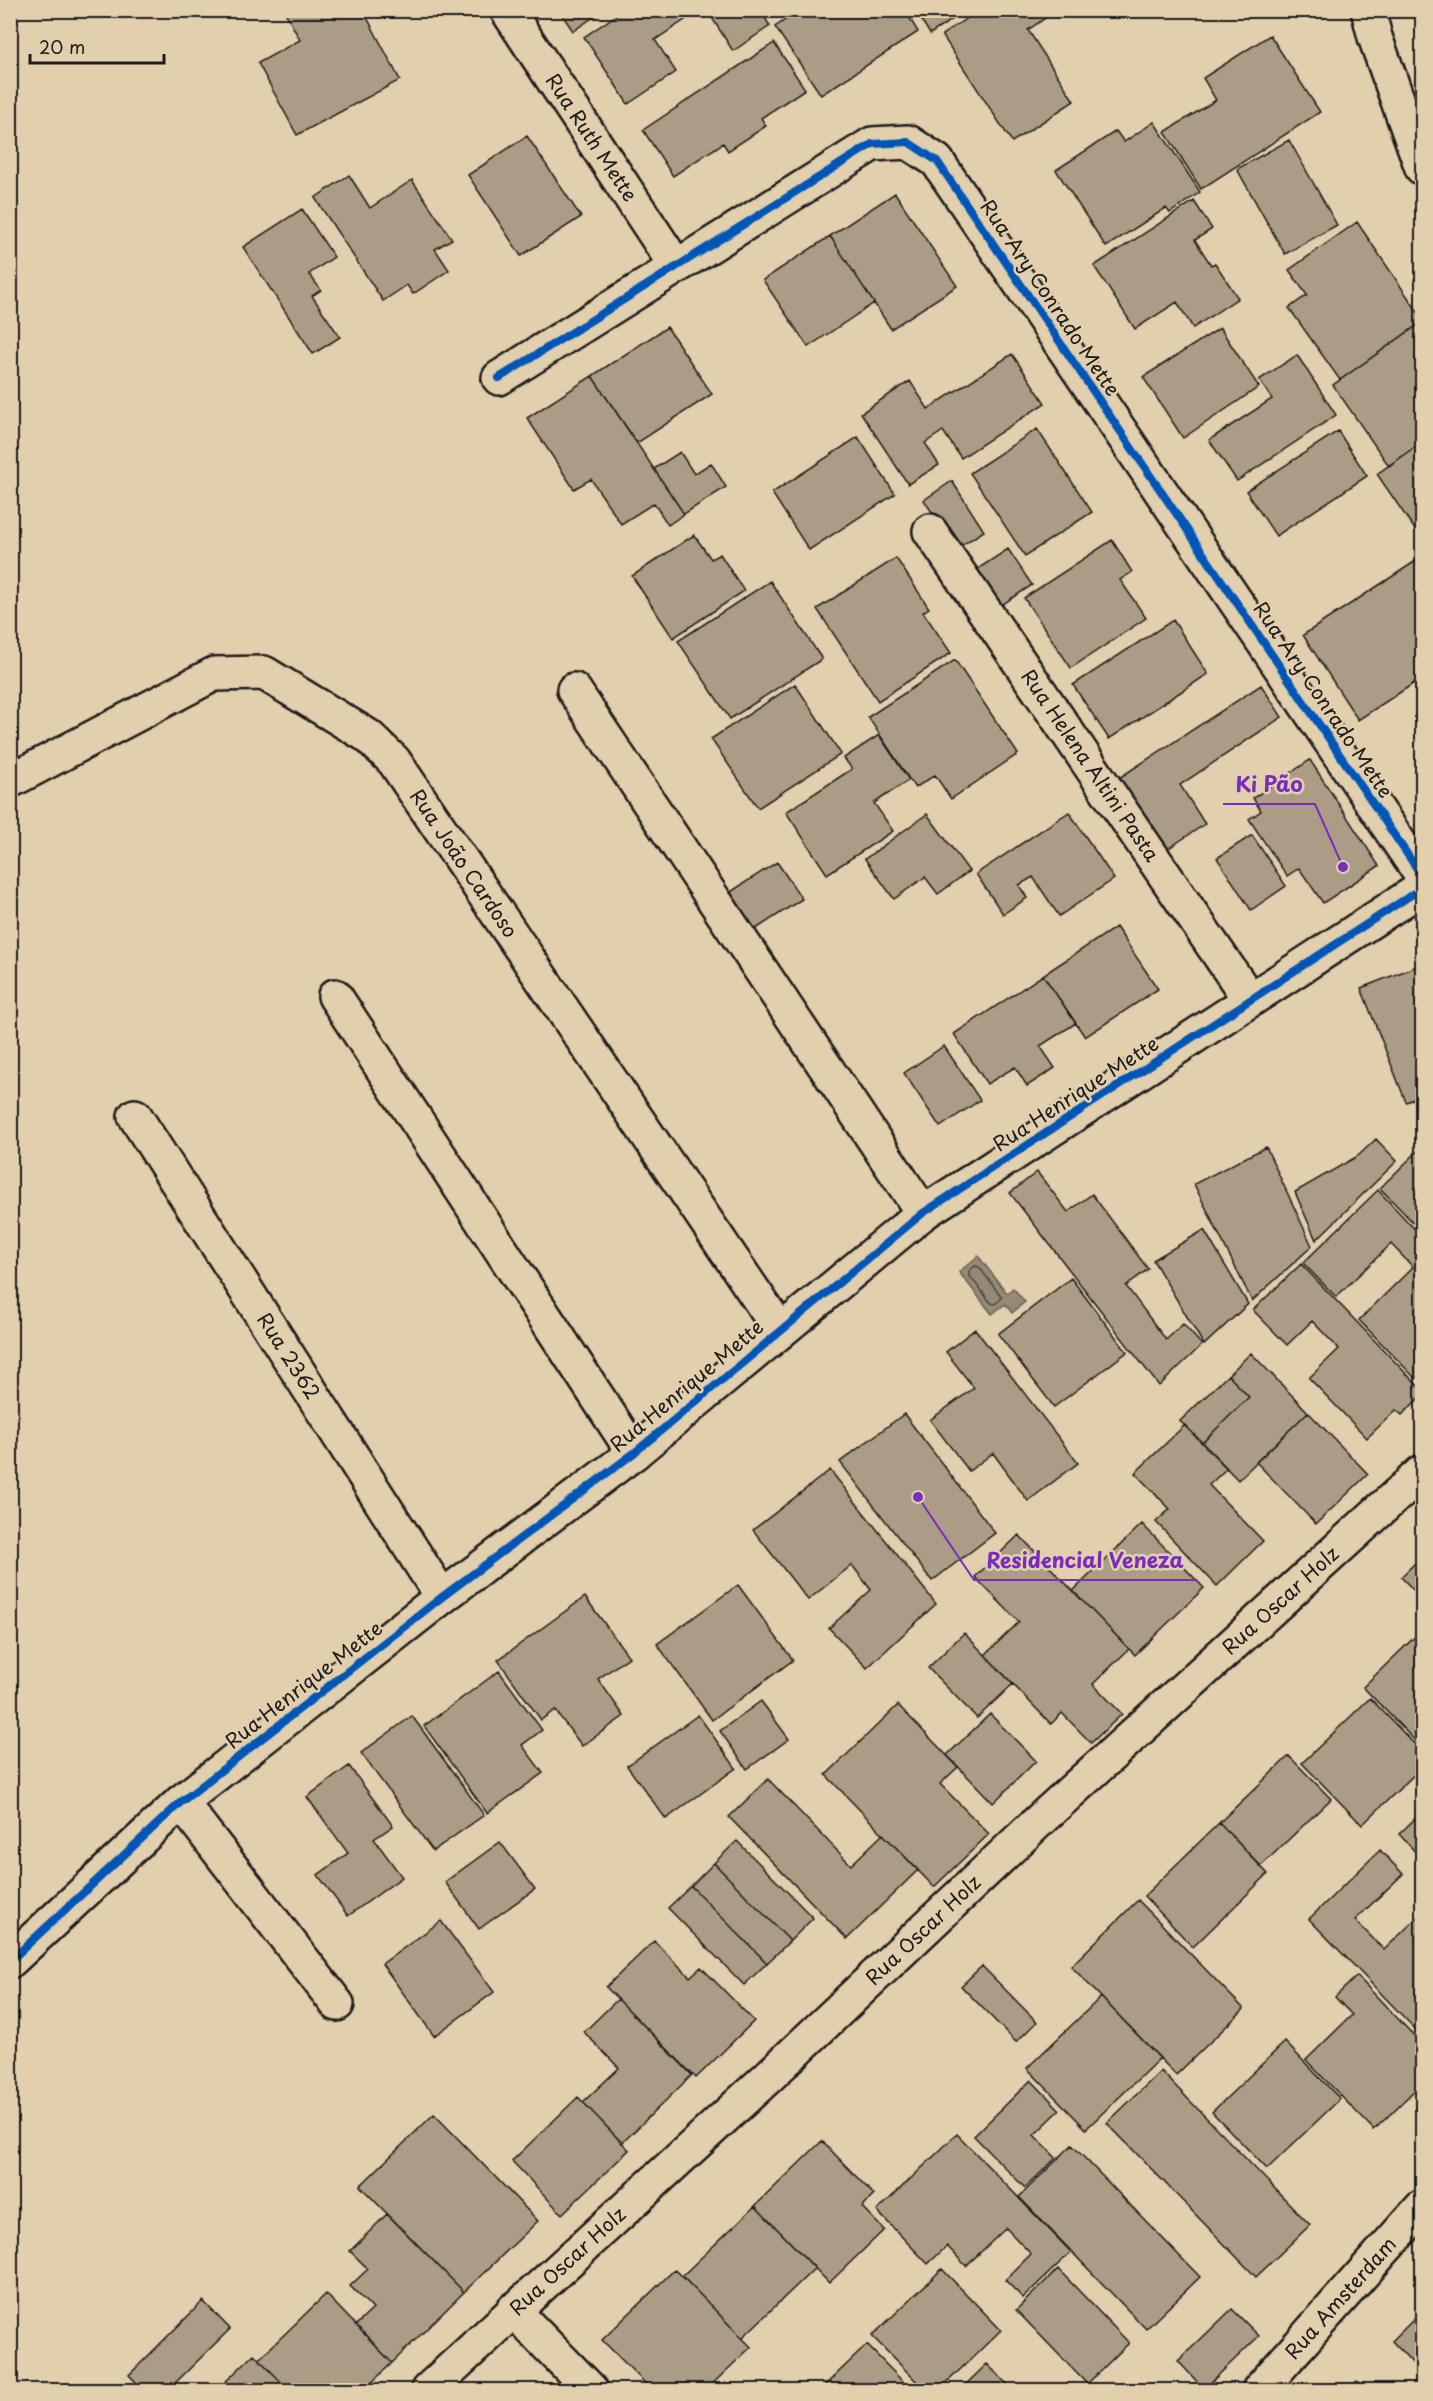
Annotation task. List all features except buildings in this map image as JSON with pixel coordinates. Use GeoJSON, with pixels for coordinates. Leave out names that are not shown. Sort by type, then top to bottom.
{"type":"FeatureCollection","features":[{"type":"Feature","properties":{"kind":"street","name":"Rua Ruth Mette"},"geometry":{"type":"LineString","coordinates":[[507,10],[676,267]]}},
{"type":"Feature","properties":{"kind":"street"},"geometry":{"type":"LineString","coordinates":[[1368,10],[1378,47],[1422,168]]}},
{"type":"Feature","properties":{"kind":"street","name":"Rua Ary Conrado Mette"},"geometry":{"type":"LineString","coordinates":[[499,378],[872,144],[908,142],[937,161],[1422,876]]}},
{"type":"Feature","properties":{"kind":"street","name":"Rua Helena Altini Pasta"},"geometry":{"type":"LineString","coordinates":[[930,531],[1250,1000]]}},
{"type":"Feature","properties":{"kind":"street","name":"Rua João Cardoso"},"geometry":{"type":"LineString","coordinates":[[10,781],[214,674],[264,673],[368,736],[394,761],[780,1330]]}},
{"type":"Feature","properties":{"kind":"street"},"geometry":{"type":"LineString","coordinates":[[574,690],[923,1214]]}},
{"type":"Feature","properties":{"kind":"street","name":"Rua Henrique Mette"},"geometry":{"type":"LineString","coordinates":[[10,1961],[181,1802],[442,1597],[634,1453],[923,1214],[1422,888]]}},
{"type":"Feature","properties":{"kind":"street"},"geometry":{"type":"LineString","coordinates":[[335,996],[634,1453]]}},
{"type":"Feature","properties":{"kind":"street","name":"Rua 2362"},"geometry":{"type":"LineString","coordinates":[[135,1116],[442,1597]]}},
{"type":"Feature","properties":{"kind":"street","name":"Rua Oscar Holz"},"geometry":{"type":"LineString","coordinates":[[428,2391],[513,2310],[766,2079],[1042,1818],[1422,1472]]}},
{"type":"Feature","properties":{"kind":"street"},"geometry":{"type":"LineString","coordinates":[[181,1802],[337,2004]]}},
{"type":"Feature","properties":{"kind":"street","name":"Rua Amsterdam"},"geometry":{"type":"LineString","coordinates":[[1259,2391],[1422,2207]]}},
{"type":"Feature","properties":{"kind":"street"},"geometry":{"type":"LineString","coordinates":[[513,2310],[591,2391]]}},
{"type":"Feature","properties":{"kind":"water"},"geometry":{"type":"Polygon","coordinates":[[[978,1256],[1007,1293],[1013,1288],[1025,1302],[1012,1313],[1005,1304],[992,1314],[959,1272],[978,1256]]]}},
{"type":"Feature","properties":{"kind":"cycle path"},"geometry":{"type":"LineString","coordinates":[[499,378],[872,144],[908,142],[937,161],[1422,876]]}},
{"type":"Feature","properties":{"kind":"cycle path"},"geometry":{"type":"LineString","coordinates":[[10,1961],[181,1802],[442,1597],[634,1453],[923,1213],[1422,888]]}},
{"type":"Feature","properties":{"kind":"place","name":"Ki Pão"},"geometry":{"type":"Point","coordinates":[1343,867]}},
{"type":"Feature","properties":{"kind":"place","name":"Residencial Veneza"},"geometry":{"type":"Point","coordinates":[918,1497]}}]}
